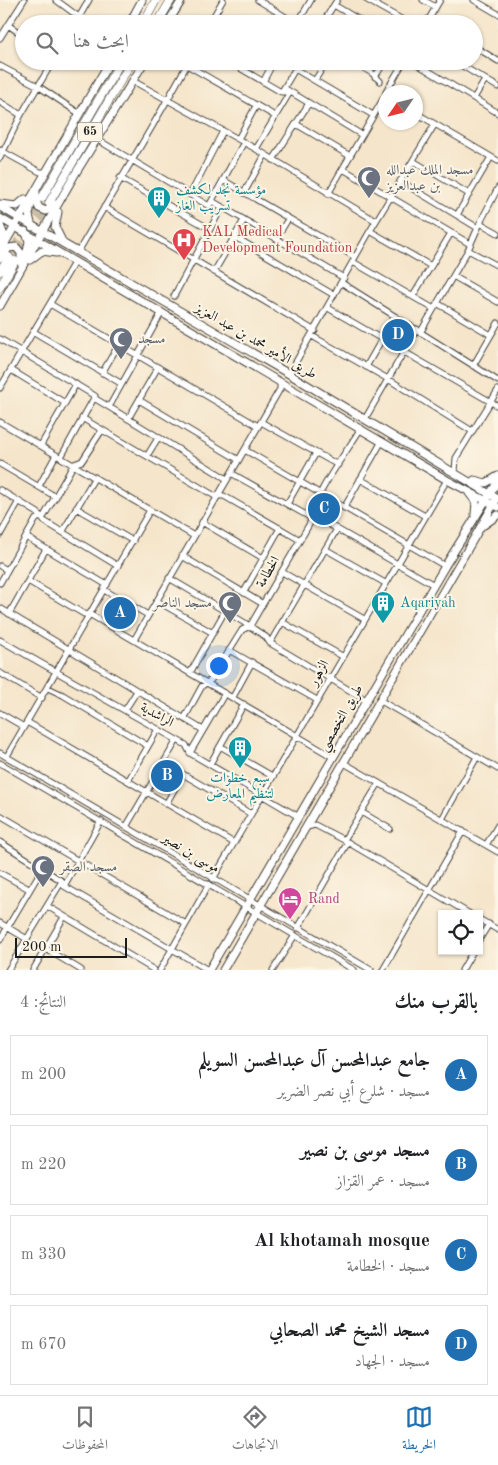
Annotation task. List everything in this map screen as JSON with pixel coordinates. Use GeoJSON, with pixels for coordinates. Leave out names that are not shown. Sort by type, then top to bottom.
{"type":"FeatureCollection","features":[{"type":"Feature","properties":{"kind":"highway"},"geometry":{"type":"LineString","coordinates":[[147,15],[156,0]]}},
{"type":"Feature","properties":{"kind":"highway"},"geometry":{"type":"LineString","coordinates":[[162,15],[171,0]]}},
{"type":"Feature","properties":{"kind":"highway","name":"65"},"geometry":{"type":"LineString","coordinates":[[117,70],[46,200],[127,70]]}},
{"type":"Feature","properties":{"kind":"highway"},"geometry":{"type":"LineString","coordinates":[[117,86],[130,70]]}},
{"type":"Feature","properties":{"kind":"highway"},"geometry":{"type":"LineString","coordinates":[[0,271],[12,259],[0,287]]}},
{"type":"Feature","properties":{"kind":"main road"},"geometry":{"type":"LineString","coordinates":[[134,15],[142,0]]}},
{"type":"Feature","properties":{"kind":"main road"},"geometry":{"type":"LineString","coordinates":[[173,15],[182,0]]}},
{"type":"Feature","properties":{"kind":"main road"},"geometry":{"type":"LineString","coordinates":[[0,205],[21,205],[44,172],[105,70]]}},
{"type":"Feature","properties":{"kind":"main road"},"geometry":{"type":"LineString","coordinates":[[0,306],[74,176],[140,70]]}},
{"type":"Feature","properties":{"kind":"main road"},"geometry":{"type":"LineString","coordinates":[[0,252],[44,172]]}},
{"type":"Feature","properties":{"kind":"main road"},"geometry":{"type":"LineString","coordinates":[[36,187],[37,204],[46,210],[57,203],[65,186],[74,176]]}},
{"type":"Feature","properties":{"kind":"main road"},"geometry":{"type":"LineString","coordinates":[[64,244],[55,227],[55,223],[74,176]]}},
{"type":"Feature","properties":{"kind":"main road"},"geometry":{"type":"LineString","coordinates":[[36,187],[29,215],[30,224],[39,240]]}},
{"type":"Feature","properties":{"kind":"main road","name":"طريق الأمير محمد بن عبد العزيز"},"geometry":{"type":"LineString","coordinates":[[0,205],[19,218],[463,476],[495,500]]}},
{"type":"Feature","properties":{"kind":"main road","name":"طريق الأمير محمد بن عبد العزيز"},"geometry":{"type":"LineString","coordinates":[[0,218],[361,428],[446,480],[495,500]]}},
{"type":"Feature","properties":{"kind":"main road"},"geometry":{"type":"LineString","coordinates":[[9,291],[28,252],[26,232],[19,218]]}},
{"type":"Feature","properties":{"kind":"main road"},"geometry":{"type":"LineString","coordinates":[[0,245],[1,228]]}},
{"type":"Feature","properties":{"kind":"main road"},"geometry":{"type":"LineString","coordinates":[[0,258],[10,247],[18,248],[22,253],[22,261],[9,291]]}},
{"type":"Feature","properties":{"kind":"main road"},"geometry":{"type":"LineString","coordinates":[[9,291],[33,256],[42,251],[66,256]]}},
{"type":"Feature","properties":{"kind":"main road"},"geometry":{"type":"LineString","coordinates":[[463,476],[486,483],[498,476]]}},
{"type":"Feature","properties":{"kind":"main road"},"geometry":{"type":"LineString","coordinates":[[462,488],[477,492],[479,490],[469,481]]}},
{"type":"Feature","properties":{"kind":"main road","name":"طريق التخصصي"},"geometry":{"type":"LineString","coordinates":[[223,970],[381,701],[478,531],[495,500],[498,482]]}},
{"type":"Feature","properties":{"kind":"main road"},"geometry":{"type":"LineString","coordinates":[[462,488],[472,497],[477,511],[469,526]]}},
{"type":"Feature","properties":{"kind":"main road","name":"طريق التخصصي"},"geometry":{"type":"LineString","coordinates":[[208,970],[249,904],[469,526],[479,512],[495,500]]}},
{"type":"Feature","properties":{"kind":"main road"},"geometry":{"type":"LineString","coordinates":[[479,512],[488,504],[485,518]]}},
{"type":"Feature","properties":{"kind":"main road"},"geometry":{"type":"LineString","coordinates":[[478,531],[498,515]]}},
{"type":"Feature","properties":{"kind":"main road"},"geometry":{"type":"LineString","coordinates":[[258,888],[257,903],[268,893]]}},
{"type":"Feature","properties":{"kind":"main road"},"geometry":{"type":"LineString","coordinates":[[238,921],[251,909],[249,926]]}},
{"type":"Feature","properties":{"kind":"street"},"geometry":{"type":"LineString","coordinates":[[0,38],[24,0]]}},
{"type":"Feature","properties":{"kind":"street"},"geometry":{"type":"LineString","coordinates":[[56,0],[76,15]]}},
{"type":"Feature","properties":{"kind":"street"},"geometry":{"type":"LineString","coordinates":[[80,15],[89,0]]}},
{"type":"Feature","properties":{"kind":"street"},"geometry":{"type":"LineString","coordinates":[[214,15],[223,0]]}},
{"type":"Feature","properties":{"kind":"street"},"geometry":{"type":"LineString","coordinates":[[258,0],[282,15]]}},
{"type":"Feature","properties":{"kind":"street"},"geometry":{"type":"LineString","coordinates":[[302,15],[311,0]]}},
{"type":"Feature","properties":{"kind":"street"},"geometry":{"type":"LineString","coordinates":[[368,0],[394,15]]}},
{"type":"Feature","properties":{"kind":"street"},"geometry":{"type":"LineString","coordinates":[[423,0],[436,8]]}},
{"type":"Feature","properties":{"kind":"street"},"geometry":{"type":"LineString","coordinates":[[431,15],[440,0]]}},
{"type":"Feature","properties":{"kind":"street"},"geometry":{"type":"LineString","coordinates":[[474,0],[498,14]]}},
{"type":"Feature","properties":{"kind":"street"},"geometry":{"type":"LineString","coordinates":[[327,15],[335,2],[352,15]]}},
{"type":"Feature","properties":{"kind":"street"},"geometry":{"type":"LineString","coordinates":[[8,25],[15,30]]}},
{"type":"Feature","properties":{"kind":"street"},"geometry":{"type":"LineString","coordinates":[[483,52],[498,61]]}},
{"type":"Feature","properties":{"kind":"street"},"geometry":{"type":"LineString","coordinates":[[1,67],[38,86],[80,114]]}},
{"type":"Feature","properties":{"kind":"street"},"geometry":{"type":"LineString","coordinates":[[0,158],[21,115],[48,70]]}},
{"type":"Feature","properties":{"kind":"street"},"geometry":{"type":"LineString","coordinates":[[78,252],[184,70]]}},
{"type":"Feature","properties":{"kind":"street"},"geometry":{"type":"LineString","coordinates":[[199,70],[275,116]]}},
{"type":"Feature","properties":{"kind":"street"},"geometry":{"type":"LineString","coordinates":[[243,70],[263,82],[290,92],[362,135]]}},
{"type":"Feature","properties":{"kind":"street"},"geometry":{"type":"LineString","coordinates":[[263,82],[269,70]]}},
{"type":"Feature","properties":{"kind":"street"},"geometry":{"type":"LineString","coordinates":[[282,90],[294,70]]}},
{"type":"Feature","properties":{"kind":"street"},"geometry":{"type":"LineString","coordinates":[[297,70],[373,115]]}},
{"type":"Feature","properties":{"kind":"street"},"geometry":{"type":"LineString","coordinates":[[315,80],[321,70]]}},
{"type":"Feature","properties":{"kind":"street"},"geometry":{"type":"LineString","coordinates":[[365,70],[380,82]]}},
{"type":"Feature","properties":{"kind":"street"},"geometry":{"type":"LineString","coordinates":[[375,77],[379,70]]}},
{"type":"Feature","properties":{"kind":"street"},"geometry":{"type":"LineString","coordinates":[[391,85],[399,70]]}},
{"type":"Feature","properties":{"kind":"street"},"geometry":{"type":"LineString","coordinates":[[427,70],[498,113]]}},
{"type":"Feature","properties":{"kind":"street"},"geometry":{"type":"LineString","coordinates":[[469,70],[498,87]]}},
{"type":"Feature","properties":{"kind":"street"},"geometry":{"type":"LineString","coordinates":[[474,98],[485,80]]}},
{"type":"Feature","properties":{"kind":"street"},"geometry":{"type":"LineString","coordinates":[[133,81],[244,142],[376,221]]}},
{"type":"Feature","properties":{"kind":"street"},"geometry":{"type":"LineString","coordinates":[[256,149],[290,92]]}},
{"type":"Feature","properties":{"kind":"street"},"geometry":{"type":"LineString","coordinates":[[0,102],[21,115]]}},
{"type":"Feature","properties":{"kind":"street"},"geometry":{"type":"LineString","coordinates":[[273,160],[309,103]]}},
{"type":"Feature","properties":{"kind":"street"},"geometry":{"type":"LineString","coordinates":[[238,139],[256,106]]}},
{"type":"Feature","properties":{"kind":"street"},"geometry":{"type":"LineString","coordinates":[[328,194],[378,107]]}},
{"type":"Feature","properties":{"kind":"street"},"geometry":{"type":"LineString","coordinates":[[423,117],[498,161]]}},
{"type":"Feature","properties":{"kind":"street"},"geometry":{"type":"LineString","coordinates":[[296,124],[350,156]]}},
{"type":"Feature","properties":{"kind":"street"},"geometry":{"type":"LineString","coordinates":[[289,374],[370,231],[435,124]]}},
{"type":"Feature","properties":{"kind":"street"},"geometry":{"type":"LineString","coordinates":[[190,195],[223,131]]}},
{"type":"Feature","properties":{"kind":"street"},"geometry":{"type":"LineString","coordinates":[[98,140],[190,195],[222,207],[276,239],[343,280],[418,331],[498,381]]}},
{"type":"Feature","properties":{"kind":"street"},"geometry":{"type":"LineString","coordinates":[[211,204],[244,142]]}},
{"type":"Feature","properties":{"kind":"street"},"geometry":{"type":"LineString","coordinates":[[2,151],[40,172],[44,172]]}},
{"type":"Feature","properties":{"kind":"street"},"geometry":{"type":"LineString","coordinates":[[244,193],[265,155]]}},
{"type":"Feature","properties":{"kind":"street"},"geometry":{"type":"LineString","coordinates":[[457,215],[491,157]]}},
{"type":"Feature","properties":{"kind":"street"},"geometry":{"type":"LineString","coordinates":[[413,161],[469,194]]}},
{"type":"Feature","properties":{"kind":"street"},"geometry":{"type":"LineString","coordinates":[[343,169],[451,233],[498,266]]}},
{"type":"Feature","properties":{"kind":"street"},"geometry":{"type":"LineString","coordinates":[[120,178],[210,229]]}},
{"type":"Feature","properties":{"kind":"street"},"geometry":{"type":"LineString","coordinates":[[223,180],[434,309]]}},
{"type":"Feature","properties":{"kind":"street"},"geometry":{"type":"LineString","coordinates":[[400,181],[457,215],[479,223],[498,233]]}},
{"type":"Feature","properties":{"kind":"street"},"geometry":{"type":"LineString","coordinates":[[365,419],[405,350],[434,309],[453,276],[498,188]]}},
{"type":"Feature","properties":{"kind":"street"},"geometry":{"type":"LineString","coordinates":[[491,200],[498,204]]}},
{"type":"Feature","properties":{"kind":"street"},"geometry":{"type":"LineString","coordinates":[[104,207],[472,430]]}},
{"type":"Feature","properties":{"kind":"street"},"geometry":{"type":"LineString","coordinates":[[174,296],[222,207]]}},
{"type":"Feature","properties":{"kind":"street"},"geometry":{"type":"LineString","coordinates":[[276,239],[288,219]]}},
{"type":"Feature","properties":{"kind":"street"},"geometry":{"type":"LineString","coordinates":[[214,272],[244,220]]}},
{"type":"Feature","properties":{"kind":"street"},"geometry":{"type":"LineString","coordinates":[[370,231],[431,266]]}},
{"type":"Feature","properties":{"kind":"street"},"geometry":{"type":"LineString","coordinates":[[413,296],[451,233]]}},
{"type":"Feature","properties":{"kind":"street"},"geometry":{"type":"LineString","coordinates":[[235,237],[334,295]]}},
{"type":"Feature","properties":{"kind":"street"},"geometry":{"type":"LineString","coordinates":[[0,388],[75,261]]}},
{"type":"Feature","properties":{"kind":"street"},"geometry":{"type":"LineString","coordinates":[[453,276],[498,302]]}},
{"type":"Feature","properties":{"kind":"street"},"geometry":{"type":"LineString","coordinates":[[437,303],[491,335]]}},
{"type":"Feature","properties":{"kind":"street"},"geometry":{"type":"LineString","coordinates":[[50,304],[138,356],[338,465]]}},
{"type":"Feature","properties":{"kind":"street"},"geometry":{"type":"LineString","coordinates":[[328,308],[405,350],[498,406]]}},
{"type":"Feature","properties":{"kind":"street"},"geometry":{"type":"LineString","coordinates":[[110,408],[162,312]]}},
{"type":"Feature","properties":{"kind":"street"},"geometry":{"type":"LineString","coordinates":[[366,367],[395,316]]}},
{"type":"Feature","properties":{"kind":"street"},"geometry":{"type":"LineString","coordinates":[[473,366],[498,323]]}},
{"type":"Feature","properties":{"kind":"street"},"geometry":{"type":"LineString","coordinates":[[34,332],[122,384]]}},
{"type":"Feature","properties":{"kind":"street"},"geometry":{"type":"LineString","coordinates":[[0,339],[76,384],[95,396],[94,398],[227,480]]}},
{"type":"Feature","properties":{"kind":"street"},"geometry":{"type":"LineString","coordinates":[[102,373],[118,344]]}},
{"type":"Feature","properties":{"kind":"street"},"geometry":{"type":"LineString","coordinates":[[128,419],[158,367]]}},
{"type":"Feature","properties":{"kind":"street"},"geometry":{"type":"LineString","coordinates":[[11,370],[65,403]]}},
{"type":"Feature","properties":{"kind":"street"},"geometry":{"type":"LineString","coordinates":[[134,640],[280,389],[280,381]]}},
{"type":"Feature","properties":{"kind":"street"},"geometry":{"type":"LineString","coordinates":[[41,446],[76,384]]}},
{"type":"Feature","properties":{"kind":"street"},"geometry":{"type":"LineString","coordinates":[[454,471],[456,458],[498,390]]}},
{"type":"Feature","properties":{"kind":"street"},"geometry":{"type":"LineString","coordinates":[[39,486],[94,398]]}},
{"type":"Feature","properties":{"kind":"street"},"geometry":{"type":"LineString","coordinates":[[139,400],[239,460]]}},
{"type":"Feature","properties":{"kind":"street"},"geometry":{"type":"LineString","coordinates":[[82,418],[217,496],[224,496],[300,540]]}},
{"type":"Feature","properties":{"kind":"street"},"geometry":{"type":"LineString","coordinates":[[0,422],[194,536]]}},
{"type":"Feature","properties":{"kind":"street","name":"الخطامة"},"geometry":{"type":"LineString","coordinates":[[184,719],[205,682],[211,680],[242,630],[250,626],[310,523],[310,516],[320,494],[361,428]]}},
{"type":"Feature","properties":{"kind":"street"},"geometry":{"type":"LineString","coordinates":[[0,582],[36,519],[41,517],[56,497],[74,464],[82,461],[102,430]]}},
{"type":"Feature","properties":{"kind":"street"},"geometry":{"type":"LineString","coordinates":[[148,456],[158,438]]}},
{"type":"Feature","properties":{"kind":"street"},"geometry":{"type":"LineString","coordinates":[[344,508],[382,441]]}},
{"type":"Feature","properties":{"kind":"street"},"geometry":{"type":"LineString","coordinates":[[244,450],[445,566]]}},
{"type":"Feature","properties":{"kind":"street"},"geometry":{"type":"LineString","coordinates":[[287,504],[316,454]]}},
{"type":"Feature","properties":{"kind":"street"},"geometry":{"type":"LineString","coordinates":[[0,464],[56,497]]}},
{"type":"Feature","properties":{"kind":"street"},"geometry":{"type":"LineString","coordinates":[[231,473],[310,516],[316,517],[434,586]]}},
{"type":"Feature","properties":{"kind":"street"},"geometry":{"type":"LineString","coordinates":[[63,531],[95,477]]}},
{"type":"Feature","properties":{"kind":"street"},"geometry":{"type":"LineString","coordinates":[[360,479],[425,516]]}},
{"type":"Feature","properties":{"kind":"street","name":"الزهور"},"geometry":{"type":"LineString","coordinates":[[213,879],[446,480]]}},
{"type":"Feature","properties":{"kind":"street"},"geometry":{"type":"LineString","coordinates":[[0,490],[118,566]]}},
{"type":"Feature","properties":{"kind":"street"},"geometry":{"type":"LineString","coordinates":[[0,535],[19,501]]}},
{"type":"Feature","properties":{"kind":"street"},"geometry":{"type":"LineString","coordinates":[[76,508],[133,541]]}},
{"type":"Feature","properties":{"kind":"street"},"geometry":{"type":"LineString","coordinates":[[7,756],[91,615],[150,510]]}},
{"type":"Feature","properties":{"kind":"street"},"geometry":{"type":"LineString","coordinates":[[0,518],[7,522]]}},
{"type":"Feature","properties":{"kind":"street"},"geometry":{"type":"LineString","coordinates":[[202,522],[263,558]]}},
{"type":"Feature","properties":{"kind":"street"},"geometry":{"type":"LineString","coordinates":[[244,592],[280,528]]}},
{"type":"Feature","properties":{"kind":"street"},"geometry":{"type":"LineString","coordinates":[[270,643],[337,529]]}},
{"type":"Feature","properties":{"kind":"street"},"geometry":{"type":"LineString","coordinates":[[26,537],[148,615]]}},
{"type":"Feature","properties":{"kind":"street"},"geometry":{"type":"LineString","coordinates":[[9,614],[46,549]]}},
{"type":"Feature","properties":{"kind":"street"},"geometry":{"type":"LineString","coordinates":[[325,549],[385,583]]}},
{"type":"Feature","properties":{"kind":"street"},"geometry":{"type":"LineString","coordinates":[[182,556],[263,604]]}},
{"type":"Feature","properties":{"kind":"street"},"geometry":{"type":"LineString","coordinates":[[0,566],[7,570]]}},
{"type":"Feature","properties":{"kind":"street"},"geometry":{"type":"LineString","coordinates":[[282,572],[364,619]]}},
{"type":"Feature","properties":{"kind":"street"},"geometry":{"type":"LineString","coordinates":[[169,578],[250,626],[270,643],[366,700]]}},
{"type":"Feature","properties":{"kind":"street"},"geometry":{"type":"LineString","coordinates":[[28,581],[84,614],[91,615],[333,757]]}},
{"type":"Feature","properties":{"kind":"street"},"geometry":{"type":"LineString","coordinates":[[156,601],[212,633]]}},
{"type":"Feature","properties":{"kind":"street"},"geometry":{"type":"LineString","coordinates":[[0,608],[203,730]]}},
{"type":"Feature","properties":{"kind":"street"},"geometry":{"type":"LineString","coordinates":[[190,673],[226,611]]}},
{"type":"Feature","properties":{"kind":"street"},"geometry":{"type":"LineString","coordinates":[[282,622],[342,656]]}},
{"type":"Feature","properties":{"kind":"street","name":"الراشدية"},"geometry":{"type":"LineString","coordinates":[[0,640],[58,671],[186,745],[190,753],[299,817]]}},
{"type":"Feature","properties":{"kind":"street"},"geometry":{"type":"LineString","coordinates":[[229,650],[317,700]]}},
{"type":"Feature","properties":{"kind":"street"},"geometry":{"type":"LineString","coordinates":[[232,697],[252,662]]}},
{"type":"Feature","properties":{"kind":"street"},"geometry":{"type":"LineString","coordinates":[[0,673],[42,698]]}},
{"type":"Feature","properties":{"kind":"street"},"geometry":{"type":"LineString","coordinates":[[48,688],[64,695],[148,746]]}},
{"type":"Feature","properties":{"kind":"street"},"geometry":{"type":"LineString","coordinates":[[125,710],[137,691]]}},
{"type":"Feature","properties":{"kind":"street"},"geometry":{"type":"LineString","coordinates":[[190,753],[225,693]]}},
{"type":"Feature","properties":{"kind":"street"},"geometry":{"type":"LineString","coordinates":[[381,701],[498,769]]}},
{"type":"Feature","properties":{"kind":"street"},"geometry":{"type":"LineString","coordinates":[[210,764],[244,704]]}},
{"type":"Feature","properties":{"kind":"street"},"geometry":{"type":"LineString","coordinates":[[0,712],[128,781],[234,843]]}},
{"type":"Feature","properties":{"kind":"street"},"geometry":{"type":"LineString","coordinates":[[128,781],[158,729]]}},
{"type":"Feature","properties":{"kind":"street"},"geometry":{"type":"LineString","coordinates":[[126,827],[177,740]]}},
{"type":"Feature","properties":{"kind":"street"},"geometry":{"type":"LineString","coordinates":[[220,746],[272,776]]}},
{"type":"Feature","properties":{"kind":"street","name":"موسى بن نصير"},"geometry":{"type":"LineString","coordinates":[[0,753],[213,879],[249,904],[266,913]]}},
{"type":"Feature","properties":{"kind":"street"},"geometry":{"type":"LineString","coordinates":[[442,819],[477,757]]}},
{"type":"Feature","properties":{"kind":"street"},"geometry":{"type":"LineString","coordinates":[[164,763],[251,814]]}},
{"type":"Feature","properties":{"kind":"street"},"geometry":{"type":"LineString","coordinates":[[344,763],[498,852]]}},
{"type":"Feature","properties":{"kind":"street"},"geometry":{"type":"LineString","coordinates":[[1,765],[209,884],[242,899]]}},
{"type":"Feature","properties":{"kind":"street"},"geometry":{"type":"LineString","coordinates":[[166,804],[183,774]]}},
{"type":"Feature","properties":{"kind":"street"},"geometry":{"type":"LineString","coordinates":[[35,783],[38,776]]}},
{"type":"Feature","properties":{"kind":"street"},"geometry":{"type":"LineString","coordinates":[[298,928],[361,812],[379,783]]}},
{"type":"Feature","properties":{"kind":"street"},"geometry":{"type":"LineString","coordinates":[[361,812],[390,829]]}},
{"type":"Feature","properties":{"kind":"street"},"geometry":{"type":"LineString","coordinates":[[0,815],[186,924]]}},
{"type":"Feature","properties":{"kind":"street"},"geometry":{"type":"LineString","coordinates":[[9,970],[47,906],[78,862],[101,821]]}},
{"type":"Feature","properties":{"kind":"street"},"geometry":{"type":"LineString","coordinates":[[307,827],[316,825],[463,910]]}},
{"type":"Feature","properties":{"kind":"street"},"geometry":{"type":"LineString","coordinates":[[486,845],[498,825]]}},
{"type":"Feature","properties":{"kind":"street"},"geometry":{"type":"LineString","coordinates":[[383,970],[464,831]]}},
{"type":"Feature","properties":{"kind":"street"},"geometry":{"type":"LineString","coordinates":[[0,842],[63,883],[208,970]]}},
{"type":"Feature","properties":{"kind":"street"},"geometry":{"type":"LineString","coordinates":[[0,940],[42,869]]}},
{"type":"Feature","properties":{"kind":"street"},"geometry":{"type":"LineString","coordinates":[[0,872],[29,890]]}},
{"type":"Feature","properties":{"kind":"street"},"geometry":{"type":"LineString","coordinates":[[160,970],[209,884]]}},
{"type":"Feature","properties":{"kind":"street"},"geometry":{"type":"LineString","coordinates":[[47,906],[154,970]]}},
{"type":"Feature","properties":{"kind":"street"},"geometry":{"type":"LineString","coordinates":[[266,913],[298,928],[372,970]]}},
{"type":"Feature","properties":{"kind":"street"},"geometry":{"type":"LineString","coordinates":[[266,913],[295,935],[352,969],[354,960]]}},
{"type":"Feature","properties":{"kind":"street"},"geometry":{"type":"LineString","coordinates":[[33,970],[64,916]]}},
{"type":"Feature","properties":{"kind":"street"},"geometry":{"type":"LineString","coordinates":[[483,921],[498,930]]}},
{"type":"Feature","properties":{"kind":"street"},"geometry":{"type":"LineString","coordinates":[[0,923],[27,939]]}},
{"type":"Feature","properties":{"kind":"street"},"geometry":{"type":"LineString","coordinates":[[483,934],[489,924]]}},
{"type":"Feature","properties":{"kind":"street"},"geometry":{"type":"LineString","coordinates":[[274,970],[295,935]]}},
{"type":"Feature","properties":{"kind":"street"},"geometry":{"type":"LineString","coordinates":[[46,949],[81,970]]}},
{"type":"Feature","properties":{"kind":"street"},"geometry":{"type":"LineString","coordinates":[[462,970],[471,955]]}},
{"type":"Feature","properties":{"kind":"tunnel"},"geometry":{"type":"LineString","coordinates":[[9,257],[40,202]]}},
{"type":"Feature","properties":{"kind":"tunnel"},"geometry":{"type":"LineString","coordinates":[[15,261],[48,205]]}},
{"type":"Feature","properties":{"kind":"place","name":"مسجد الملك عبدالله بن عبدالعزيز"},"geometry":{"type":"Point","coordinates":[369,199]}},
{"type":"Feature","properties":{"kind":"place","name":"مؤسسة نجد لكشف تسريب الغاز"},"geometry":{"type":"Point","coordinates":[159,219]}},
{"type":"Feature","properties":{"kind":"place","name":"KAL Medical Development Foundation"},"geometry":{"type":"Point","coordinates":[184,261]}},
{"type":"Feature","properties":{"kind":"place","name":"مسجد الشيخ محمد الصحابي"},"geometry":{"type":"Point","coordinates":[398,335]}},
{"type":"Feature","properties":{"kind":"place","name":"مسجد"},"geometry":{"type":"Point","coordinates":[121,360]}},
{"type":"Feature","properties":{"kind":"place","name":"Al khotamah mosque"},"geometry":{"type":"Point","coordinates":[324,509]}},
{"type":"Feature","properties":{"kind":"place","name":"جامع عبدالمحسن آل عبدالمحسن السويلم"},"geometry":{"type":"Point","coordinates":[120,613]}},
{"type":"Feature","properties":{"kind":"place","name":"مسجد الناصر"},"geometry":{"type":"Point","coordinates":[230,624]}},
{"type":"Feature","properties":{"kind":"place","name":"Aqariyah"},"geometry":{"type":"Point","coordinates":[383,624]}},
{"type":"Feature","properties":{"kind":"place","name":"سبع خطوات لتنظيم المعارض"},"geometry":{"type":"Point","coordinates":[240,769]}},
{"type":"Feature","properties":{"kind":"place","name":"مسجد موسى بن نصير"},"geometry":{"type":"Point","coordinates":[167,776]}},
{"type":"Feature","properties":{"kind":"place","name":"مسجد الصقر"},"geometry":{"type":"Point","coordinates":[43,888]}},
{"type":"Feature","properties":{"kind":"place","name":"Rand"},"geometry":{"type":"Point","coordinates":[290,920]}}]}
